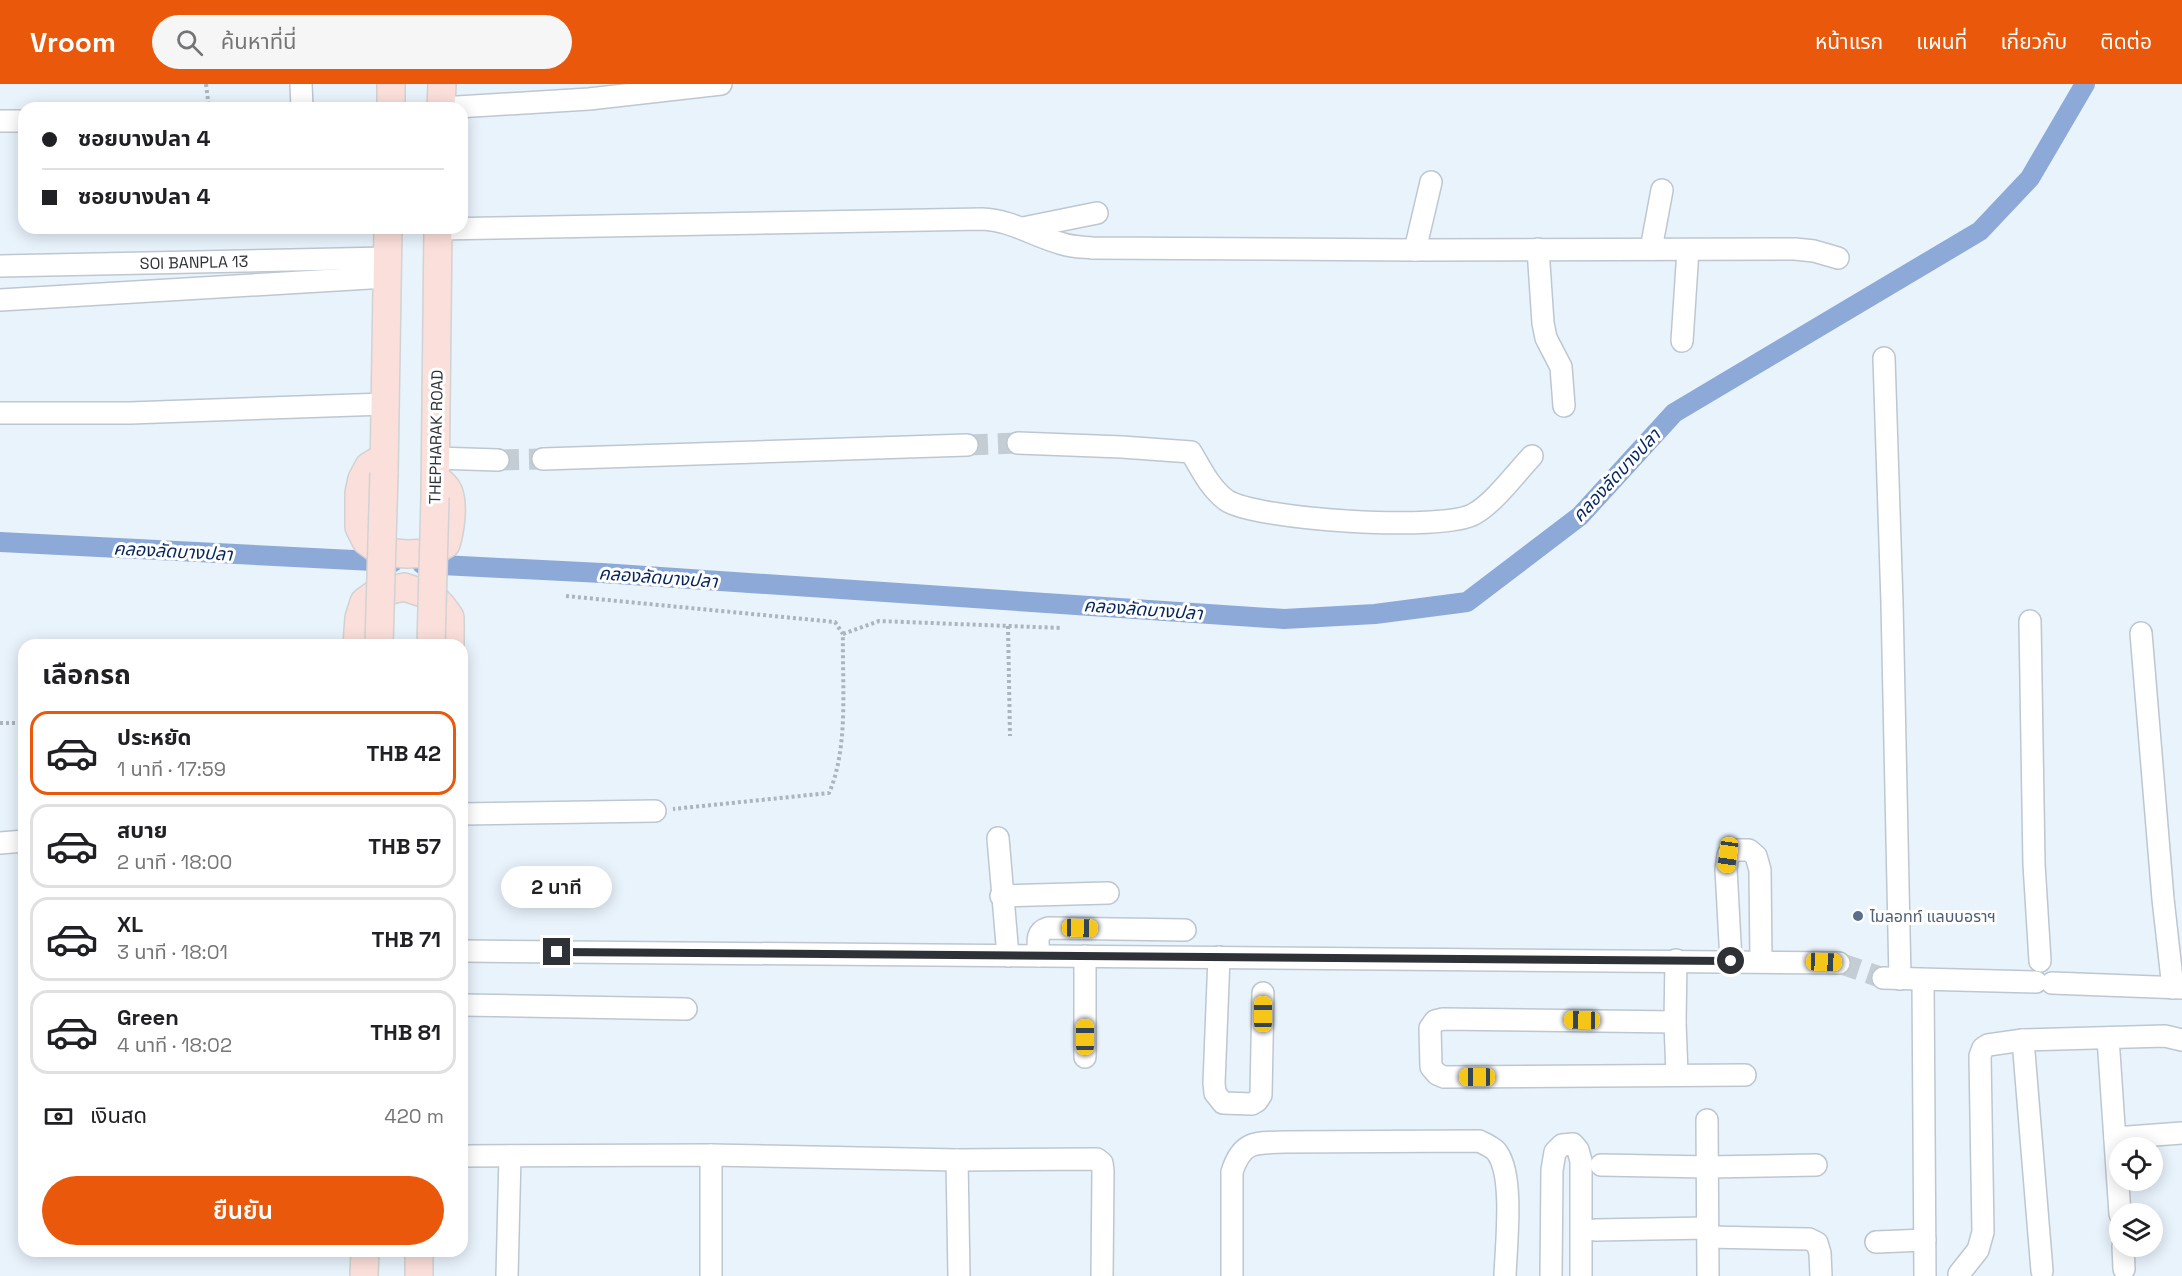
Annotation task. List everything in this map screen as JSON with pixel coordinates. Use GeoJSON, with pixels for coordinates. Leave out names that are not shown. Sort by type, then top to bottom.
{"type":"FeatureCollection","features":[{"type":"Feature","properties":{"kind":"main road"},"geometry":{"type":"LineString","coordinates":[[391,102],[392,84]]}},
{"type":"Feature","properties":{"kind":"main road"},"geometry":{"type":"LineString","coordinates":[[441,102],[442,84]]}},
{"type":"Feature","properties":{"kind":"main road"},"geometry":{"type":"LineString","coordinates":[[379,639],[388,234]]}},
{"type":"Feature","properties":{"kind":"main road","name":"THEPHARAK ROAD"},"geometry":{"type":"LineString","coordinates":[[431,639],[436,478],[438,234]]}},
{"type":"Feature","properties":{"kind":"main road"},"geometry":{"type":"LineString","coordinates":[[384,465],[369,466],[362,479],[359,494],[359,526],[366,541],[381,552],[431,553],[446,544],[450,530],[450,498],[448,489],[436,478]]}},
{"type":"Feature","properties":{"kind":"main road"},"geometry":{"type":"LineString","coordinates":[[357,639],[359,618],[364,602],[375,594],[404,587],[432,596],[442,606],[450,617],[450,639]]}},
{"type":"Feature","properties":{"kind":"main road"},"geometry":{"type":"LineString","coordinates":[[364,1276],[365,1257]]}},
{"type":"Feature","properties":{"kind":"main road"},"geometry":{"type":"LineString","coordinates":[[418,1276],[419,1257]]}},
{"type":"Feature","properties":{"kind":"street"},"geometry":{"type":"LineString","coordinates":[[301,84],[302,102]]}},
{"type":"Feature","properties":{"kind":"street"},"geometry":{"type":"LineString","coordinates":[[468,106],[589,99],[721,84]]}},
{"type":"Feature","properties":{"kind":"street"},"geometry":{"type":"LineString","coordinates":[[0,121],[18,121]]}},
{"type":"Feature","properties":{"kind":"street"},"geometry":{"type":"LineString","coordinates":[[1416,250],[1431,182]]}},
{"type":"Feature","properties":{"kind":"street"},"geometry":{"type":"LineString","coordinates":[[1651,249],[1662,189]]}},
{"type":"Feature","properties":{"kind":"street"},"geometry":{"type":"LineString","coordinates":[[1023,228],[1097,213]]}},
{"type":"Feature","properties":{"kind":"street"},"geometry":{"type":"LineString","coordinates":[[468,228],[998,219],[1064,244],[1092,248],[1794,249],[1814,251],[1838,258]]}},
{"type":"Feature","properties":{"kind":"street"},"geometry":{"type":"LineString","coordinates":[[1538,249],[1543,323],[1546,338],[1561,368],[1563,406]]}},
{"type":"Feature","properties":{"kind":"street"},"geometry":{"type":"LineString","coordinates":[[1682,341],[1688,250]]}},
{"type":"Feature","properties":{"kind":"street","name":"SOI BANPLA 13"},"geometry":{"type":"LineString","coordinates":[[0,266],[386,267]]}},
{"type":"Feature","properties":{"kind":"street"},"geometry":{"type":"LineString","coordinates":[[0,300],[386,267]]}},
{"type":"Feature","properties":{"kind":"street"},"geometry":{"type":"LineString","coordinates":[[1884,358],[1893,615],[1892,979],[2042,976],[2178,988],[2163,899],[2141,633]]}},
{"type":"Feature","properties":{"kind":"street"},"geometry":{"type":"LineString","coordinates":[[0,413],[130,413],[384,404]]}},
{"type":"Feature","properties":{"kind":"street"},"geometry":{"type":"LineString","coordinates":[[1018,443],[1191,452],[1210,484],[1227,500],[1240,506],[1271,513],[1353,522],[1440,522],[1474,514],[1497,494],[1532,456]]}},
{"type":"Feature","properties":{"kind":"street"},"geometry":{"type":"LineString","coordinates":[[543,459],[967,445]]}},
{"type":"Feature","properties":{"kind":"street"},"geometry":{"type":"LineString","coordinates":[[436,478],[498,460]]}},
{"type":"Feature","properties":{"kind":"street"},"geometry":{"type":"LineString","coordinates":[[2030,621],[2034,864],[2042,976]]}},
{"type":"Feature","properties":{"kind":"street"},"geometry":{"type":"LineString","coordinates":[[468,814],[655,811]]}},
{"type":"Feature","properties":{"kind":"street"},"geometry":{"type":"LineString","coordinates":[[998,838],[1001,896],[1008,956]]}},
{"type":"Feature","properties":{"kind":"street"},"geometry":{"type":"LineString","coordinates":[[0,843],[18,842]]}},
{"type":"Feature","properties":{"kind":"street"},"geometry":{"type":"LineString","coordinates":[[1731,961],[1726,869],[1728,855],[1736,850],[1749,850],[1756,856],[1760,870],[1761,961]]}},
{"type":"Feature","properties":{"kind":"street"},"geometry":{"type":"LineString","coordinates":[[1001,896],[1108,893]]}},
{"type":"Feature","properties":{"kind":"street"},"geometry":{"type":"LineString","coordinates":[[1039,956],[1038,935],[1041,930],[1048,928],[1185,930]]}},
{"type":"Feature","properties":{"kind":"street"},"geometry":{"type":"LineString","coordinates":[[468,951],[1839,963]]}},
{"type":"Feature","properties":{"kind":"street"},"geometry":{"type":"LineString","coordinates":[[1085,956],[1085,1057]]}},
{"type":"Feature","properties":{"kind":"street"},"geometry":{"type":"LineString","coordinates":[[1219,957],[1214,1083],[1215,1093],[1223,1103],[1252,1104],[1261,1095],[1263,993]]}},
{"type":"Feature","properties":{"kind":"street"},"geometry":{"type":"LineString","coordinates":[[1676,960],[1677,1075]]}},
{"type":"Feature","properties":{"kind":"street"},"geometry":{"type":"LineString","coordinates":[[1923,980],[1925,1271],[1959,1275],[1978,1250],[1983,1232],[1980,1056],[1983,1048],[1988,1045],[2023,1040],[2165,1036],[2182,1040]]}},
{"type":"Feature","properties":{"kind":"street"},"geometry":{"type":"LineString","coordinates":[[468,1005],[686,1009]]}},
{"type":"Feature","properties":{"kind":"street"},"geometry":{"type":"LineString","coordinates":[[1675,1022],[1443,1019],[1435,1022],[1430,1028],[1431,1067],[1437,1074],[1444,1077],[1745,1075]]}},
{"type":"Feature","properties":{"kind":"street"},"geometry":{"type":"LineString","coordinates":[[2108,1038],[2115,1137]]}},
{"type":"Feature","properties":{"kind":"street"},"geometry":{"type":"LineString","coordinates":[[2023,1040],[2042,1271]]}},
{"type":"Feature","properties":{"kind":"street"},"geometry":{"type":"LineString","coordinates":[[1707,1120],[1708,1276]]}},
{"type":"Feature","properties":{"kind":"street"},"geometry":{"type":"LineString","coordinates":[[2128,1137],[2182,1133]]}},
{"type":"Feature","properties":{"kind":"street"},"geometry":{"type":"LineString","coordinates":[[1232,1276],[1232,1172],[1237,1157],[1244,1148],[1258,1143],[1285,1142],[1468,1141],[1479,1141],[1497,1151],[1505,1168],[1507,1190],[1505,1276]]}},
{"type":"Feature","properties":{"kind":"street"},"geometry":{"type":"LineString","coordinates":[[1551,1276],[1552,1170],[1555,1152],[1562,1145],[1573,1144],[1578,1150],[1581,1161],[1581,1276]]}},
{"type":"Feature","properties":{"kind":"street"},"geometry":{"type":"LineString","coordinates":[[711,1155],[711,1276]]}},
{"type":"Feature","properties":{"kind":"street"},"geometry":{"type":"LineString","coordinates":[[468,1156],[711,1155],[957,1160],[1097,1159],[1102,1163],[1102,1276]]}},
{"type":"Feature","properties":{"kind":"street"},"geometry":{"type":"LineString","coordinates":[[507,1276],[510,1156]]}},
{"type":"Feature","properties":{"kind":"street"},"geometry":{"type":"LineString","coordinates":[[957,1160],[959,1276]]}},
{"type":"Feature","properties":{"kind":"street"},"geometry":{"type":"LineString","coordinates":[[1601,1165],[1708,1167],[1816,1165]]}},
{"type":"Feature","properties":{"kind":"street"},"geometry":{"type":"LineString","coordinates":[[1595,1230],[1809,1239],[1817,1243],[1821,1276]]}},
{"type":"Feature","properties":{"kind":"street"},"geometry":{"type":"LineString","coordinates":[[1876,1242],[1925,1240]]}},
{"type":"Feature","properties":{"kind":"street"},"geometry":{"type":"LineString","coordinates":[[2123,1257],[2124,1269]]}},
{"type":"Feature","properties":{"kind":"path"},"geometry":{"type":"LineString","coordinates":[[206,84],[209,102]]}},
{"type":"Feature","properties":{"kind":"path"},"geometry":{"type":"LineString","coordinates":[[566,596],[836,622],[843,634],[842,737],[835,780],[829,794],[655,811]]}},
{"type":"Feature","properties":{"kind":"path"},"geometry":{"type":"LineString","coordinates":[[843,634],[879,621],[1061,627]]}},
{"type":"Feature","properties":{"kind":"path"},"geometry":{"type":"LineString","coordinates":[[1008,626],[1010,736]]}},
{"type":"Feature","properties":{"kind":"path"},"geometry":{"type":"LineString","coordinates":[[0,723],[18,723]]}},
{"type":"Feature","properties":{"kind":"waterway","name":"คลองลัดบางปลา"},"geometry":{"type":"LineString","coordinates":[[422,564],[602,573],[1284,619],[1375,614],[1467,602],[1580,516],[1674,413],[1980,231],[2030,178],[2085,84]]}},
{"type":"Feature","properties":{"kind":"waterway","name":"คลองลัดบางปลา"},"geometry":{"type":"LineString","coordinates":[[0,542],[393,562]]}},
{"type":"Feature","properties":{"kind":"tunnel"},"geometry":{"type":"LineString","coordinates":[[967,445],[1018,443]]}},
{"type":"Feature","properties":{"kind":"tunnel"},"geometry":{"type":"LineString","coordinates":[[498,460],[543,459]]}},
{"type":"Feature","properties":{"kind":"tunnel"},"geometry":{"type":"LineString","coordinates":[[1839,963],[1883,978]]}},
{"type":"Feature","properties":{"kind":"place","name":"ไมลอทท์ แลบบอราฯ"},"geometry":{"type":"Point","coordinates":[1858,916]}},
{"type":"Feature","properties":{"kind":"route"},"geometry":{"type":"LineString","coordinates":[[557,952],[1731,961]]}}]}
